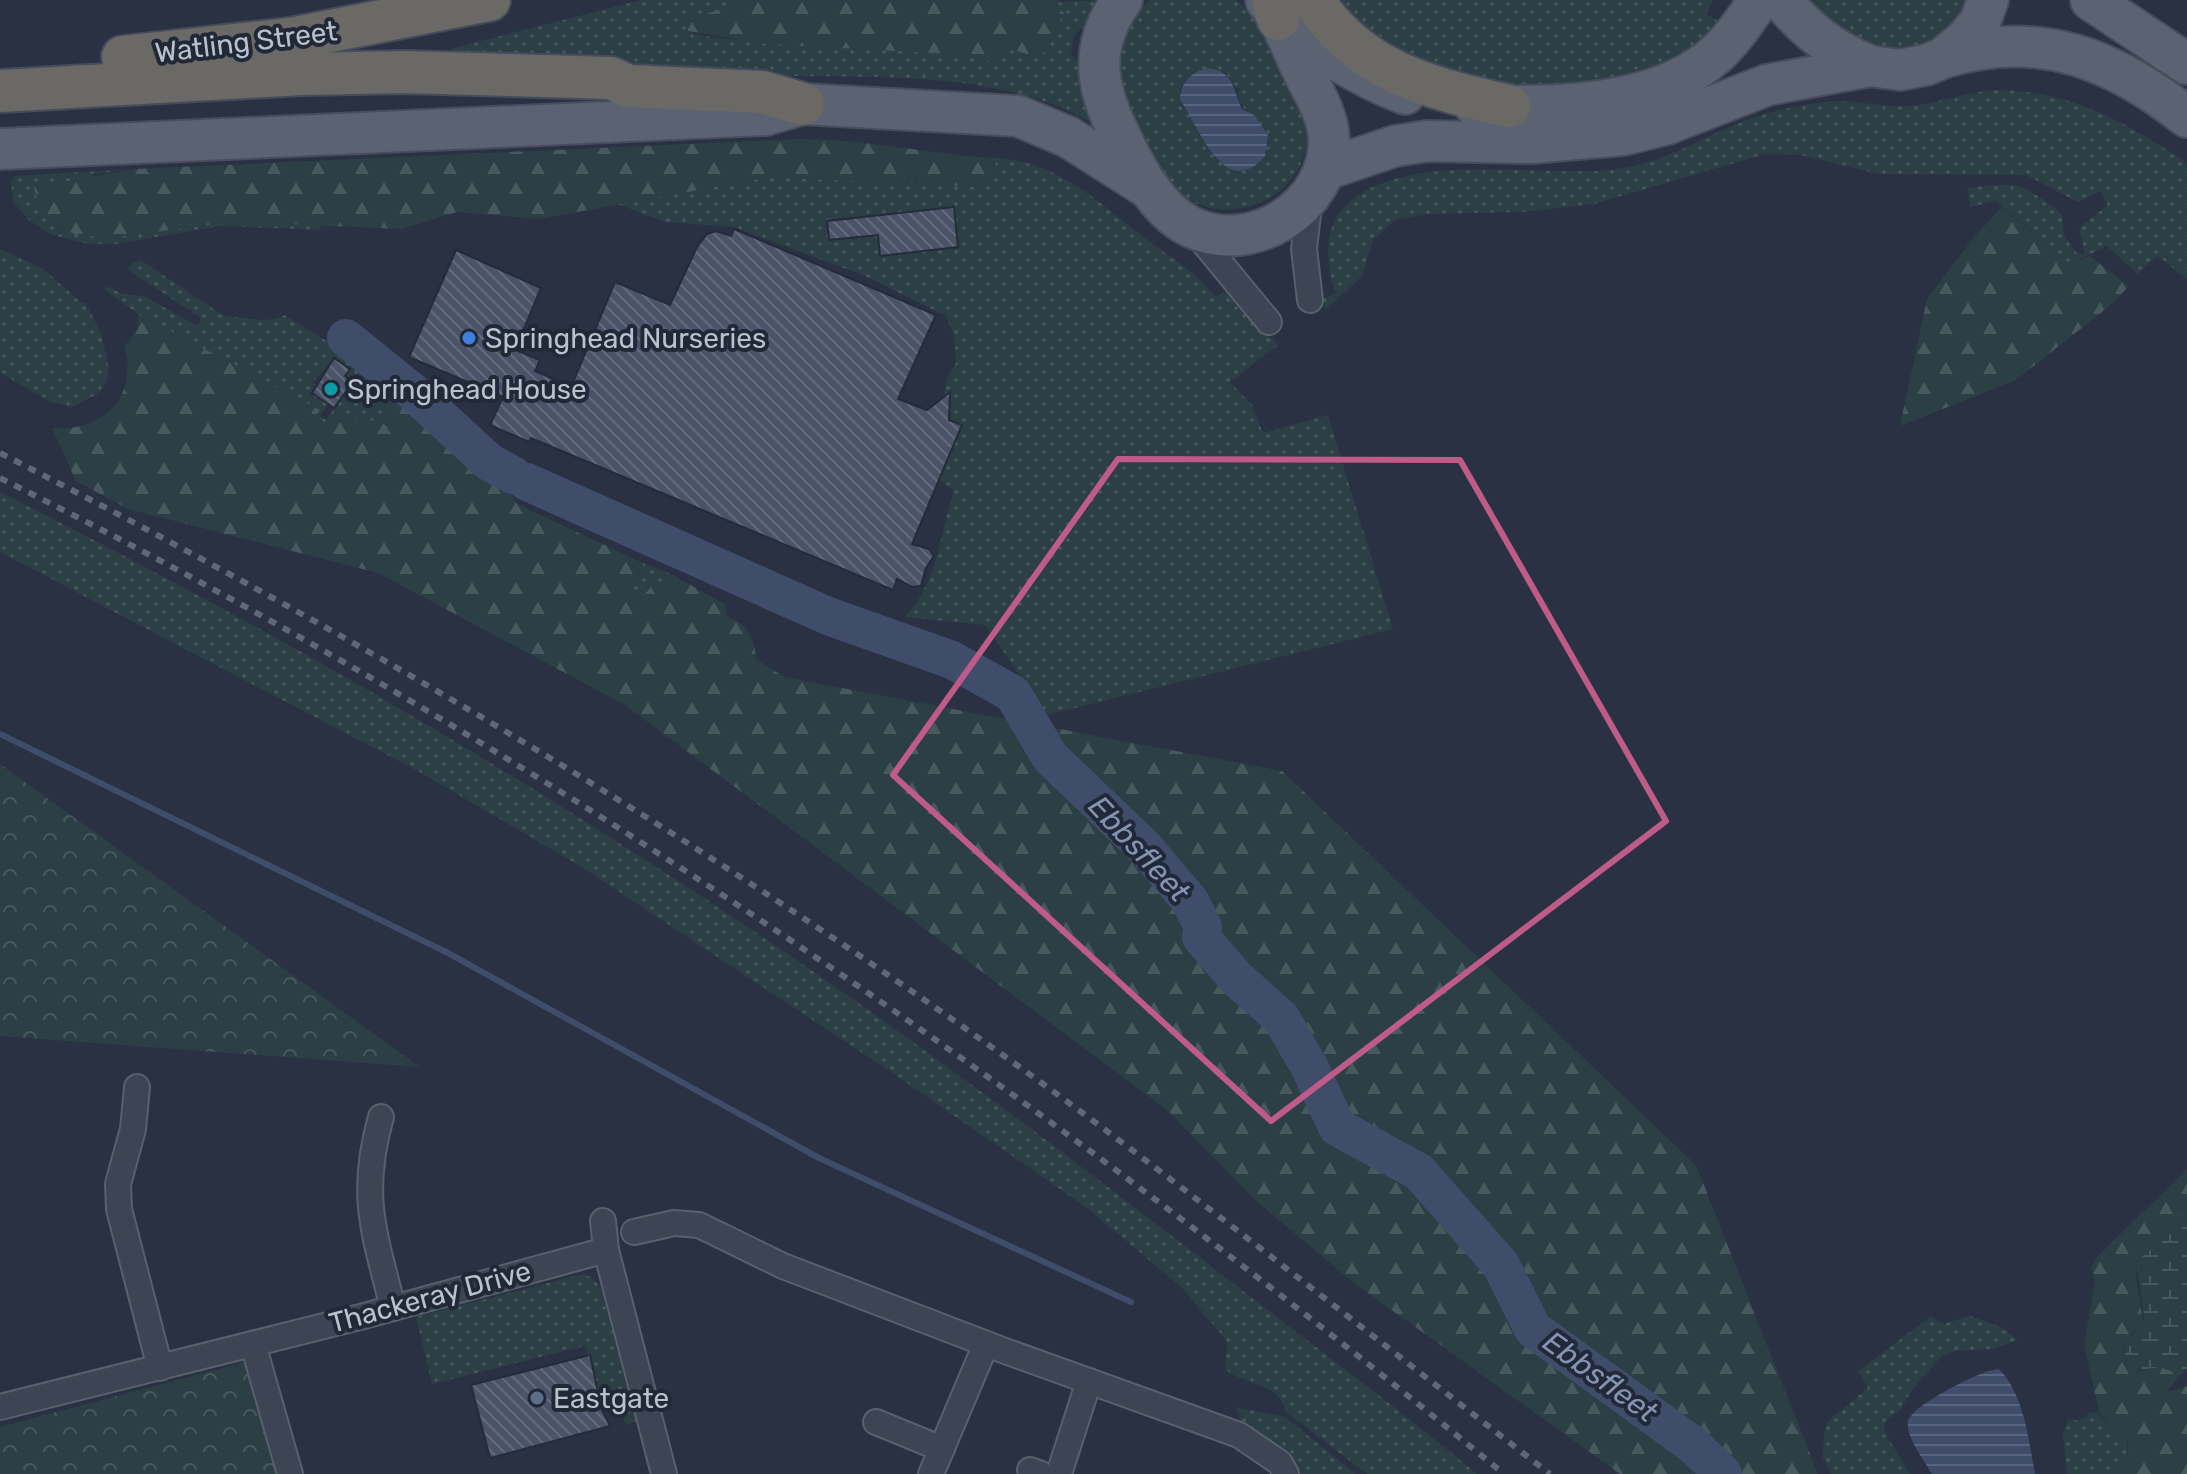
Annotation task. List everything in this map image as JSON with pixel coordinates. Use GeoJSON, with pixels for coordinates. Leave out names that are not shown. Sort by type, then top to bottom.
{"type":"FeatureCollection","features":[{"type":"Feature","properties":{"kind":"highway","name":"Watling Street"},"geometry":{"type":"LineString","coordinates":[[0,68],[290,39],[489,0]]}},
{"type":"Feature","properties":{"kind":"highway"},"geometry":{"type":"LineString","coordinates":[[1283,5],[1338,33],[1368,58],[1425,85],[1509,106]]}},
{"type":"Feature","properties":{"kind":"highway"},"geometry":{"type":"LineString","coordinates":[[0,91],[302,74],[406,72],[611,78],[628,86]]}},
{"type":"Feature","properties":{"kind":"highway"},"geometry":{"type":"LineString","coordinates":[[0,108],[317,89],[610,91],[628,86],[762,92],[803,104]]}},
{"type":"Feature","properties":{"kind":"main road"},"geometry":{"type":"LineString","coordinates":[[1122,0],[1102,37],[1099,80],[1114,124],[1150,189]]}},
{"type":"Feature","properties":{"kind":"main road"},"geometry":{"type":"LineString","coordinates":[[1509,106],[1627,95],[1671,82],[1709,60],[1759,0]]}},
{"type":"Feature","properties":{"kind":"main road"},"geometry":{"type":"LineString","coordinates":[[1782,0],[1820,39],[1870,66]]}},
{"type":"Feature","properties":{"kind":"main road"},"geometry":{"type":"LineString","coordinates":[[1943,58],[1965,40],[1980,22],[1988,0]]}},
{"type":"Feature","properties":{"kind":"main road"},"geometry":{"type":"LineString","coordinates":[[2091,0],[2187,64]]}},
{"type":"Feature","properties":{"kind":"main road"},"geometry":{"type":"LineString","coordinates":[[0,149],[766,115],[803,104],[1018,116],[1068,137],[1150,189],[1191,227],[1230,236],[1249,235],[1290,216],[1317,183],[1329,140],[1327,125],[1283,5]]}},
{"type":"Feature","properties":{"kind":"main road"},"geometry":{"type":"LineString","coordinates":[[1317,183],[1395,146],[1427,141],[1531,143],[1623,135],[1667,124],[1767,85],[1870,66],[1900,70],[1999,45],[2041,47],[2087,58],[2152,89],[2187,117]]}},
{"type":"Feature","properties":{"kind":"street"},"geometry":{"type":"LineString","coordinates":[[1310,300],[1304,249],[1317,183]]}},
{"type":"Feature","properties":{"kind":"street"},"geometry":{"type":"LineString","coordinates":[[1191,227],[1269,322]]}},
{"type":"Feature","properties":{"kind":"street"},"geometry":{"type":"LineString","coordinates":[[137,1087],[132,1136],[118,1184],[119,1209],[160,1368]]}},
{"type":"Feature","properties":{"kind":"street"},"geometry":{"type":"LineString","coordinates":[[381,1117],[370,1157],[368,1203],[393,1308]]}},
{"type":"Feature","properties":{"kind":"street"},"geometry":{"type":"LineString","coordinates":[[603,1221],[606,1250],[664,1474]]}},
{"type":"Feature","properties":{"kind":"street"},"geometry":{"type":"LineString","coordinates":[[634,1232],[674,1223],[699,1225],[783,1266],[986,1344],[1226,1429],[1280,1463],[1286,1474]]}},
{"type":"Feature","properties":{"kind":"street","name":"Thackeray Drive"},"geometry":{"type":"LineString","coordinates":[[0,1407],[393,1308],[606,1250]]}},
{"type":"Feature","properties":{"kind":"street"},"geometry":{"type":"LineString","coordinates":[[253,1344],[290,1474]]}},
{"type":"Feature","properties":{"kind":"street"},"geometry":{"type":"LineString","coordinates":[[931,1474],[986,1344]]}},
{"type":"Feature","properties":{"kind":"street"},"geometry":{"type":"LineString","coordinates":[[1059,1474],[1089,1381]]}},
{"type":"Feature","properties":{"kind":"street"},"geometry":{"type":"LineString","coordinates":[[876,1422],[942,1449]]}},
{"type":"Feature","properties":{"kind":"highlighted area"},"geometry":{"type":"Polygon","coordinates":[[[1118,459],[1460,460],[1666,821],[1271,1121],[893,775],[1118,459]]]}},
{"type":"Feature","properties":{"kind":"green space"},"geometry":{"type":"Polygon","coordinates":[[[641,0],[747,0],[689,20],[690,33],[717,38],[953,54],[994,62],[1010,49],[1026,54],[1047,52],[1063,13],[1055,6],[1056,2],[1103,0],[1091,21],[1074,35],[1071,54],[1082,66],[1094,124],[1055,105],[972,84],[884,77],[754,75],[455,62],[453,48],[641,0]]]}},
{"type":"Feature","properties":{"kind":"green space"},"geometry":{"type":"Polygon","coordinates":[[[747,0],[1059,0],[1055,5],[1064,13],[1047,52],[1026,54],[1010,49],[995,62],[953,54],[766,44],[688,31],[688,20],[747,0]]]}},
{"type":"Feature","properties":{"kind":"green space"},"geometry":{"type":"Polygon","coordinates":[[[1150,0],[1236,0],[1258,22],[1277,52],[1304,114],[1306,150],[1300,167],[1289,182],[1262,202],[1230,210],[1214,209],[1183,196],[1162,173],[1126,104],[1116,69],[1120,38],[1131,20],[1150,0]],[[1209,68],[1197,72],[1182,85],[1179,97],[1215,157],[1230,167],[1250,168],[1268,135],[1242,106],[1237,93],[1240,88],[1236,89],[1226,73],[1209,68]]]}},
{"type":"Feature","properties":{"kind":"green space"},"geometry":{"type":"Polygon","coordinates":[[[1332,0],[1713,0],[1706,14],[1718,21],[1699,44],[1670,65],[1589,87],[1513,86],[1456,76],[1368,37],[1332,0]]]}},
{"type":"Feature","properties":{"kind":"green space"},"geometry":{"type":"Polygon","coordinates":[[[1809,0],[1966,0],[1949,26],[1935,37],[1900,48],[1883,46],[1851,33],[1809,0]]]}},
{"type":"Feature","properties":{"kind":"green space"},"geometry":{"type":"Polygon","coordinates":[[[1994,90],[2048,96],[2096,111],[2142,134],[2187,163],[2187,279],[2158,256],[2137,274],[2107,246],[2070,264],[1996,201],[1970,207],[1967,188],[2010,185],[2037,195],[2062,214],[2064,236],[2077,253],[2085,254],[2079,227],[2108,205],[2100,191],[2078,202],[2026,175],[1879,174],[1800,155],[1765,154],[1594,204],[1524,212],[1429,214],[1395,220],[1373,240],[1362,276],[1326,310],[1322,299],[1336,293],[1328,253],[1332,228],[1338,216],[1357,196],[1382,183],[1410,175],[1473,169],[1596,171],[1622,168],[1667,155],[1749,119],[1797,106],[1838,101],[1911,106],[1994,90]]]}},
{"type":"Feature","properties":{"kind":"green space"},"geometry":{"type":"Polygon","coordinates":[[[796,139],[847,141],[998,158],[984,187],[769,177],[539,219],[457,212],[402,229],[233,222],[107,238],[75,234],[53,225],[40,210],[34,187],[135,169],[796,139]]]}},
{"type":"Feature","properties":{"kind":"green space"},"geometry":{"type":"Polygon","coordinates":[[[998,158],[1039,167],[1075,185],[1188,270],[1216,297],[1227,291],[1278,345],[1230,382],[1252,405],[1263,433],[1328,415],[1393,629],[1047,715],[985,625],[905,617],[932,572],[954,491],[939,479],[962,425],[940,416],[947,378],[956,363],[954,336],[946,316],[865,276],[734,227],[665,222],[617,204],[769,177],[983,187],[998,158]]]}},
{"type":"Feature","properties":{"kind":"green space"},"geometry":{"type":"Polygon","coordinates":[[[135,169],[94,174],[57,228],[107,238],[233,222],[320,225],[321,230],[219,226],[117,244],[88,244],[52,235],[30,221],[13,202],[11,182],[15,176],[135,169]]]}},
{"type":"Feature","properties":{"kind":"green space"},"geometry":{"type":"Polygon","coordinates":[[[2002,207],[2070,264],[2089,256],[2129,286],[2112,304],[2016,380],[1900,426],[1927,299],[1974,237],[2002,207]]]}},
{"type":"Feature","properties":{"kind":"green space"},"geometry":{"type":"Polygon","coordinates":[[[0,249],[42,268],[82,303],[85,302],[101,333],[109,369],[106,383],[97,394],[72,407],[51,402],[0,373],[0,249]]]}},
{"type":"Feature","properties":{"kind":"green space"},"geometry":{"type":"Polygon","coordinates":[[[141,260],[224,316],[262,320],[285,315],[325,340],[333,340],[345,329],[348,332],[334,348],[375,388],[389,425],[333,418],[328,426],[315,417],[319,410],[138,314],[104,289],[106,286],[123,294],[144,296],[197,326],[201,318],[128,270],[132,263],[141,260]],[[333,360],[313,382],[317,385],[312,393],[328,404],[320,416],[326,420],[353,382],[345,376],[350,369],[333,360]]]}},
{"type":"Feature","properties":{"kind":"green space"},"geometry":{"type":"Polygon","coordinates":[[[138,314],[320,410],[315,417],[328,426],[333,418],[367,419],[388,426],[375,388],[400,372],[399,375],[483,438],[520,459],[509,487],[517,504],[643,563],[631,588],[643,596],[651,587],[676,577],[725,604],[727,617],[740,623],[749,633],[756,659],[784,677],[1282,771],[1696,1165],[1818,1474],[1620,1474],[1354,1283],[1256,1201],[1167,1110],[625,705],[378,573],[128,509],[76,481],[52,428],[88,424],[113,408],[126,381],[128,364],[125,345],[138,329],[138,314]]]}},
{"type":"Feature","properties":{"kind":"green space"},"geometry":{"type":"Polygon","coordinates":[[[353,326],[362,334],[367,332],[394,368],[373,386],[333,348],[353,326]]]}},
{"type":"Feature","properties":{"kind":"green space"},"geometry":{"type":"Polygon","coordinates":[[[0,492],[114,550],[339,674],[560,806],[776,946],[1061,1151],[1477,1474],[1367,1474],[1285,1411],[1282,1402],[1269,1389],[1225,1369],[1227,1341],[1181,1287],[1086,1207],[891,1072],[580,866],[416,770],[0,552],[0,492]]]}},
{"type":"Feature","properties":{"kind":"green space"},"geometry":{"type":"Polygon","coordinates":[[[643,563],[678,577],[648,590],[643,596],[631,588],[643,563]]]}},
{"type":"Feature","properties":{"kind":"green space"},"geometry":{"type":"Polygon","coordinates":[[[0,764],[420,1067],[0,1036],[0,764]]]}},
{"type":"Feature","properties":{"kind":"green space"},"geometry":{"type":"Polygon","coordinates":[[[2187,1169],[2187,1203],[2173,1219],[2170,1234],[2135,1270],[2143,1322],[2124,1342],[2125,1361],[2137,1371],[2160,1367],[2182,1374],[2166,1392],[2187,1386],[2187,1474],[2118,1474],[2128,1457],[2128,1442],[2114,1433],[2099,1412],[2084,1345],[2095,1281],[2091,1268],[2098,1256],[2187,1169]]]}},
{"type":"Feature","properties":{"kind":"green space"},"geometry":{"type":"Polygon","coordinates":[[[2187,1203],[2187,1369],[2180,1375],[2160,1367],[2132,1371],[2126,1365],[2124,1342],[2143,1323],[2144,1316],[2136,1262],[2170,1234],[2173,1219],[2187,1203]]]}},
{"type":"Feature","properties":{"kind":"green space"},"geometry":{"type":"Polygon","coordinates":[[[583,1274],[593,1278],[601,1288],[636,1422],[625,1425],[622,1404],[602,1410],[585,1346],[432,1384],[416,1317],[583,1274]]]}},
{"type":"Feature","properties":{"kind":"green space"},"geometry":{"type":"Polygon","coordinates":[[[1931,1316],[1943,1324],[1970,1316],[2001,1327],[2018,1340],[1994,1349],[1956,1351],[1942,1356],[1911,1391],[1901,1409],[1886,1422],[1884,1431],[1910,1474],[1831,1474],[1823,1458],[1824,1433],[1828,1421],[1868,1388],[1858,1371],[1931,1316]]]}},
{"type":"Feature","properties":{"kind":"green space"},"geometry":{"type":"Polygon","coordinates":[[[249,1361],[279,1474],[0,1474],[0,1427],[249,1361]]]}},
{"type":"Feature","properties":{"kind":"green space"},"geometry":{"type":"Polygon","coordinates":[[[1236,1407],[1285,1417],[1356,1474],[1298,1474],[1242,1427],[1236,1407]]]}},
{"type":"Feature","properties":{"kind":"green space"},"geometry":{"type":"Polygon","coordinates":[[[2097,1412],[2114,1433],[2127,1440],[2128,1457],[2118,1474],[2067,1474],[2063,1434],[2068,1419],[2079,1421],[2089,1413],[2097,1412]]]}},
{"type":"Feature","properties":{"kind":"water"},"geometry":{"type":"Polygon","coordinates":[[[1209,68],[1228,77],[1242,109],[1255,116],[1268,135],[1265,156],[1250,168],[1237,171],[1225,166],[1204,141],[1180,100],[1188,78],[1209,68]]]}},
{"type":"Feature","properties":{"kind":"water"},"geometry":{"type":"Polygon","coordinates":[[[1999,1369],[2020,1405],[2035,1474],[1932,1474],[1910,1435],[1908,1422],[1912,1415],[1948,1390],[1978,1375],[1999,1369]]]}},
{"type":"Feature","properties":{"kind":"building"},"geometry":{"type":"Polygon","coordinates":[[[954,207],[958,247],[880,256],[878,235],[829,240],[827,221],[954,207]]]}},
{"type":"Feature","properties":{"kind":"building"},"geometry":{"type":"Polygon","coordinates":[[[734,229],[936,315],[898,399],[927,410],[950,392],[949,420],[962,425],[912,544],[929,549],[934,556],[926,568],[921,586],[912,587],[897,579],[893,590],[531,438],[529,442],[490,425],[503,397],[409,357],[456,250],[541,288],[515,350],[540,360],[535,371],[571,387],[615,282],[670,305],[697,247],[707,234],[716,231],[731,236],[734,229]]]}},
{"type":"Feature","properties":{"kind":"building","name":"Springhead House"},"geometry":{"type":"Polygon","coordinates":[[[334,358],[350,369],[345,376],[353,382],[334,408],[312,393],[334,358]]]}},
{"type":"Feature","properties":{"kind":"building","name":"Eastgate"},"geometry":{"type":"Polygon","coordinates":[[[590,1355],[602,1410],[610,1426],[490,1458],[471,1385],[590,1355]]]}},
{"type":"Feature","properties":{"kind":"waterway","name":"Ebbsfleet"},"geometry":{"type":"LineString","coordinates":[[346,338],[415,394],[489,462],[513,475]]}},
{"type":"Feature","properties":{"kind":"waterway","name":"Ebbsfleet"},"geometry":{"type":"LineString","coordinates":[[527,482],[828,616],[952,660],[1013,694],[1050,757],[1144,847],[1190,901],[1203,927],[1201,937],[1236,978],[1281,1018],[1310,1068],[1337,1127],[1419,1172],[1501,1265],[1533,1329],[1693,1445],[1723,1474]]}},
{"type":"Feature","properties":{"kind":"waterway"},"geometry":{"type":"LineString","coordinates":[[0,734],[448,953],[819,1158],[1131,1302]]}},
{"type":"Feature","properties":{"kind":"railway"},"geometry":{"type":"LineString","coordinates":[[0,453],[141,526],[419,680],[556,761],[824,932],[1084,1114],[1550,1474]]}},
{"type":"Feature","properties":{"kind":"railway"},"geometry":{"type":"LineString","coordinates":[[0,478],[201,582],[397,693],[591,810],[780,933],[966,1061],[1149,1195],[1328,1332],[1504,1474]]}},
{"type":"Feature","properties":{"kind":"place","name":"Springhead Nurseries"},"geometry":{"type":"Point","coordinates":[469,338]}},
{"type":"Feature","properties":{"kind":"place","name":"Springhead House"},"geometry":{"type":"Point","coordinates":[331,389]}},
{"type":"Feature","properties":{"kind":"place","name":"Eastgate"},"geometry":{"type":"Point","coordinates":[537,1398]}}]}
